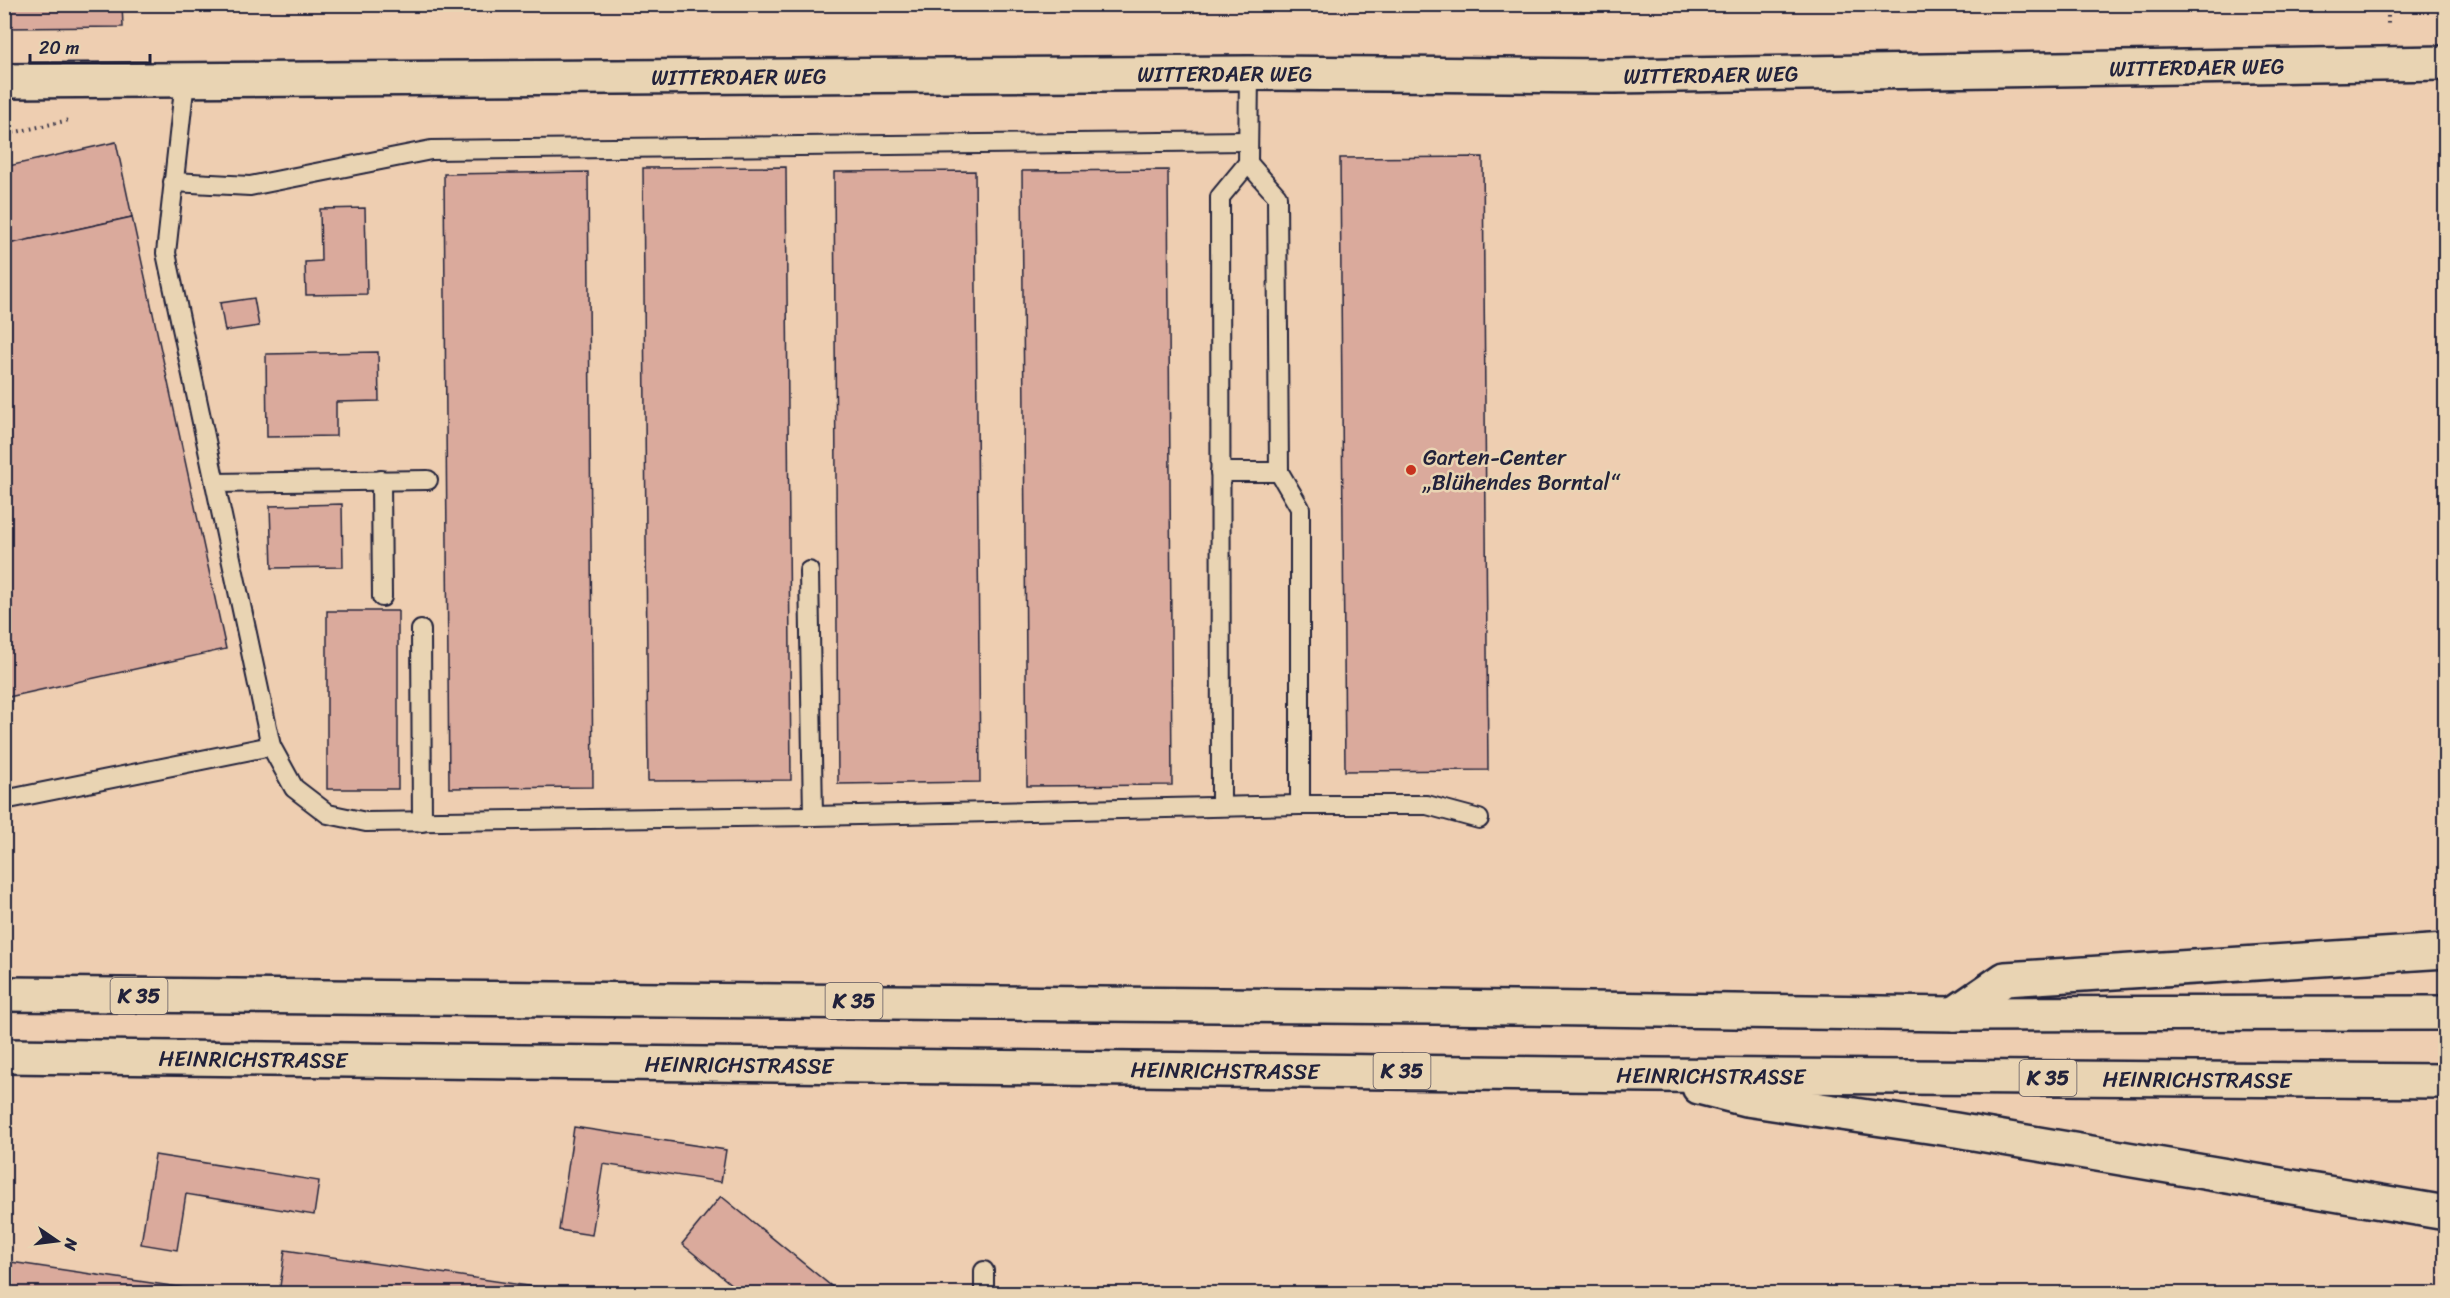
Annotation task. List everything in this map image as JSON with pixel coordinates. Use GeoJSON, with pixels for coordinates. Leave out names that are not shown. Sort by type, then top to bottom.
{"type":"FeatureCollection","features":[{"type":"Feature","properties":{"kind":"main road","name":"WITTERDAER WEG"},"geometry":{"type":"LineString","coordinates":[[4,81],[1249,73],[1614,76],[2445,63]]}},
{"type":"Feature","properties":{"kind":"main road"},"geometry":{"type":"LineString","coordinates":[[1954,1014],[2005,979],[2445,951]]}},
{"type":"Feature","properties":{"kind":"main road","name":"K 35"},"geometry":{"type":"LineString","coordinates":[[4,994],[1412,1006],[1954,1014],[2445,1013]]}},
{"type":"Feature","properties":{"kind":"main road","name":"HEINRICHSTRASSE"},"geometry":{"type":"LineString","coordinates":[[4,1056],[1651,1075],[2445,1081]]}},
{"type":"Feature","properties":{"kind":"main road"},"geometry":{"type":"LineString","coordinates":[[1651,1075],[1746,1099],[1956,1130],[2445,1213]]}},
{"type":"Feature","properties":{"kind":"lane"},"geometry":{"type":"LineString","coordinates":[[1221,806],[1220,197],[1248,163],[1249,73]]}},
{"type":"Feature","properties":{"kind":"lane"},"geometry":{"type":"LineString","coordinates":[[184,80],[166,253],[271,746],[294,788],[328,814],[366,822],[422,822],[813,816],[1221,806],[1427,805],[1479,819]]}},
{"type":"Feature","properties":{"kind":"lane"},"geometry":{"type":"LineString","coordinates":[[173,182],[250,186],[431,150],[1248,141]]}},
{"type":"Feature","properties":{"kind":"lane"},"geometry":{"type":"LineString","coordinates":[[1248,163],[1277,196],[1279,472],[1300,508],[1300,805]]}},
{"type":"Feature","properties":{"kind":"lane"},"geometry":{"type":"LineString","coordinates":[[1220,471],[1279,472]]}},
{"type":"Feature","properties":{"kind":"lane"},"geometry":{"type":"LineString","coordinates":[[381,480],[382,597]]}},
{"type":"Feature","properties":{"kind":"lane"},"geometry":{"type":"LineString","coordinates":[[215,483],[428,480]]}},
{"type":"Feature","properties":{"kind":"lane"},"geometry":{"type":"LineString","coordinates":[[809,571],[813,816]]}},
{"type":"Feature","properties":{"kind":"lane"},"geometry":{"type":"LineString","coordinates":[[421,630],[422,822]]}},
{"type":"Feature","properties":{"kind":"lane"},"geometry":{"type":"LineString","coordinates":[[4,801],[271,746]]}},
{"type":"Feature","properties":{"kind":"lane"},"geometry":{"type":"LineString","coordinates":[[984,1271],[984,1293]]}},
{"type":"Feature","properties":{"kind":"path"},"geometry":{"type":"LineString","coordinates":[[4,126],[12,133],[80,118]]}},
{"type":"Feature","properties":{"kind":"building"},"geometry":{"type":"Polygon","coordinates":[[[4,4],[122,4],[123,27],[4,28],[4,4]]]}},
{"type":"Feature","properties":{"kind":"building"},"geometry":{"type":"Polygon","coordinates":[[[116,142],[132,217],[4,245],[4,167],[116,142]]]}},
{"type":"Feature","properties":{"kind":"building"},"geometry":{"type":"Polygon","coordinates":[[[1483,157],[1488,770],[1345,771],[1340,158],[1483,157]]]}},
{"type":"Feature","properties":{"kind":"building"},"geometry":{"type":"Polygon","coordinates":[[[786,167],[791,780],[648,781],[643,168],[786,167]]]}},
{"type":"Feature","properties":{"kind":"building"},"geometry":{"type":"Polygon","coordinates":[[[1168,170],[1172,785],[1027,786],[1022,171],[1168,170]]]}},
{"type":"Feature","properties":{"kind":"building"},"geometry":{"type":"Polygon","coordinates":[[[975,171],[980,782],[838,784],[834,172],[975,171]]]}},
{"type":"Feature","properties":{"kind":"building"},"geometry":{"type":"Polygon","coordinates":[[[588,172],[593,787],[449,788],[444,174],[588,172]]]}},
{"type":"Feature","properties":{"kind":"building"},"geometry":{"type":"Polygon","coordinates":[[[365,208],[367,294],[306,295],[305,262],[321,261],[320,209],[365,208]]]}},
{"type":"Feature","properties":{"kind":"building"},"geometry":{"type":"Polygon","coordinates":[[[132,217],[226,649],[4,698],[4,245],[132,217]]]}},
{"type":"Feature","properties":{"kind":"building"},"geometry":{"type":"Polygon","coordinates":[[[254,298],[259,326],[225,331],[220,303],[254,298]]]}},
{"type":"Feature","properties":{"kind":"building"},"geometry":{"type":"Polygon","coordinates":[[[378,352],[379,401],[336,402],[336,436],[267,437],[266,354],[378,352]]]}},
{"type":"Feature","properties":{"kind":"building"},"geometry":{"type":"Polygon","coordinates":[[[342,504],[343,567],[272,568],[270,506],[342,504]]]}},
{"type":"Feature","properties":{"kind":"building"},"geometry":{"type":"Polygon","coordinates":[[[327,611],[398,611],[398,789],[327,789],[327,611]]]}},
{"type":"Feature","properties":{"kind":"building"},"geometry":{"type":"Polygon","coordinates":[[[574,1127],[726,1150],[721,1182],[603,1164],[592,1235],[559,1230],[574,1127]]]}},
{"type":"Feature","properties":{"kind":"building"},"geometry":{"type":"Polygon","coordinates":[[[155,1155],[319,1181],[314,1215],[186,1194],[177,1250],[141,1244],[155,1155]]]}},
{"type":"Feature","properties":{"kind":"building"},"geometry":{"type":"Polygon","coordinates":[[[721,1196],[841,1294],[742,1294],[682,1244],[721,1196]]]}},
{"type":"Feature","properties":{"kind":"building"},"geometry":{"type":"Polygon","coordinates":[[[285,1250],[583,1294],[279,1294],[285,1250]]]}},
{"type":"Feature","properties":{"kind":"building"},"geometry":{"type":"Polygon","coordinates":[[[4,1261],[218,1293],[218,1294],[4,1294],[4,1261]]]}},
{"type":"Feature","properties":{"kind":"place","name":"Garten-Center „Blühendes Borntal“"},"geometry":{"type":"Point","coordinates":[1411,470]}}]}
